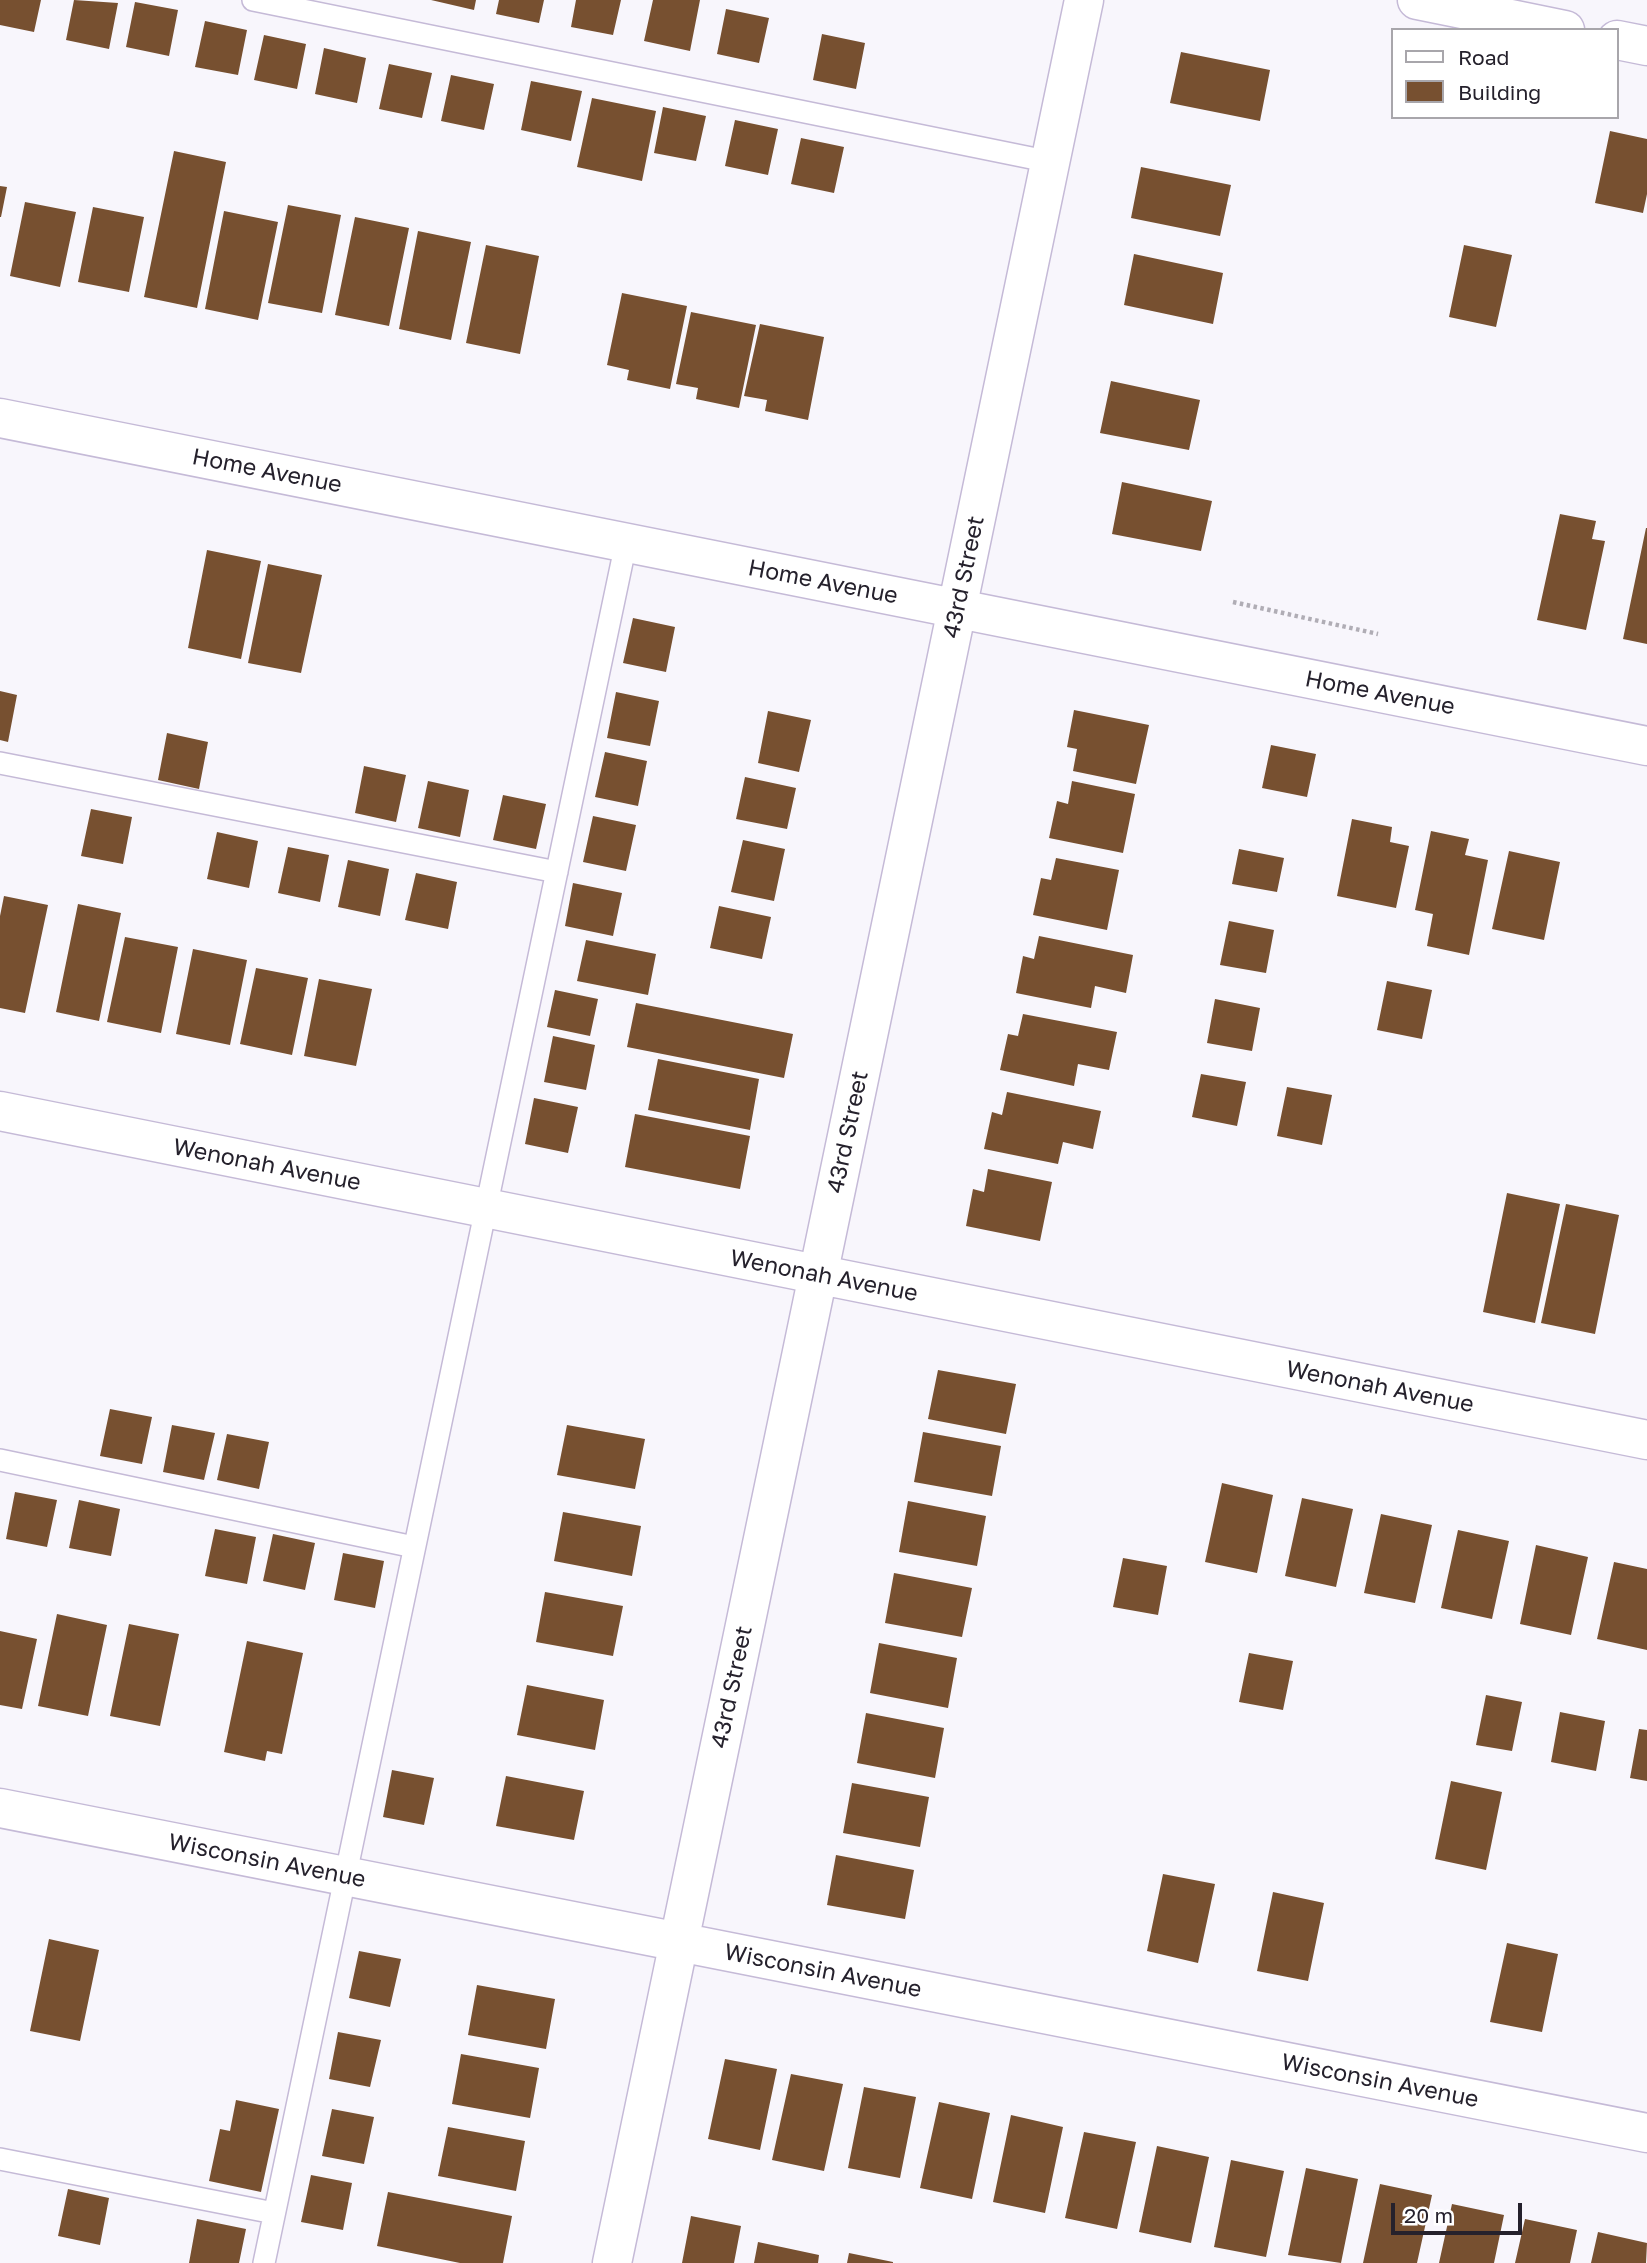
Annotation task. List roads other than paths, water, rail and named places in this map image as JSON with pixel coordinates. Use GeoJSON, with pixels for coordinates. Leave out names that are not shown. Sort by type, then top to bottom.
{"type":"FeatureCollection","features":[{"type":"Feature","properties":{"kind":"street","name":"43rd Street"},"geometry":{"type":"LineString","coordinates":[[612,2263],[1084,0]]}},
{"type":"Feature","properties":{"kind":"street"},"geometry":{"type":"LineString","coordinates":[[1417,0],[1555,28]]}},
{"type":"Feature","properties":{"kind":"street"},"geometry":{"type":"LineString","coordinates":[[1619,40],[1647,46]]}},
{"type":"Feature","properties":{"kind":"street","name":"Home Avenue"},"geometry":{"type":"LineString","coordinates":[[0,418],[1647,746]]}},
{"type":"Feature","properties":{"kind":"street","name":"Wenonah Avenue"},"geometry":{"type":"LineString","coordinates":[[0,1111],[1647,1440]]}},
{"type":"Feature","properties":{"kind":"street","name":"Wisconsin Avenue"},"geometry":{"type":"LineString","coordinates":[[0,1808],[1647,2133]]}},
{"type":"Feature","properties":{"kind":"lane"},"geometry":{"type":"LineString","coordinates":[[253,0],[1051,162]]}},
{"type":"Feature","properties":{"kind":"lane"},"geometry":{"type":"LineString","coordinates":[[264,2263],[626,543]]}},
{"type":"Feature","properties":{"kind":"lane"},"geometry":{"type":"LineString","coordinates":[[0,763],[557,872]]}},
{"type":"Feature","properties":{"kind":"lane"},"geometry":{"type":"LineString","coordinates":[[0,1460],[414,1547]]}},
{"type":"Feature","properties":{"kind":"lane"},"geometry":{"type":"LineString","coordinates":[[0,2159],[274,2213]]}}]}
